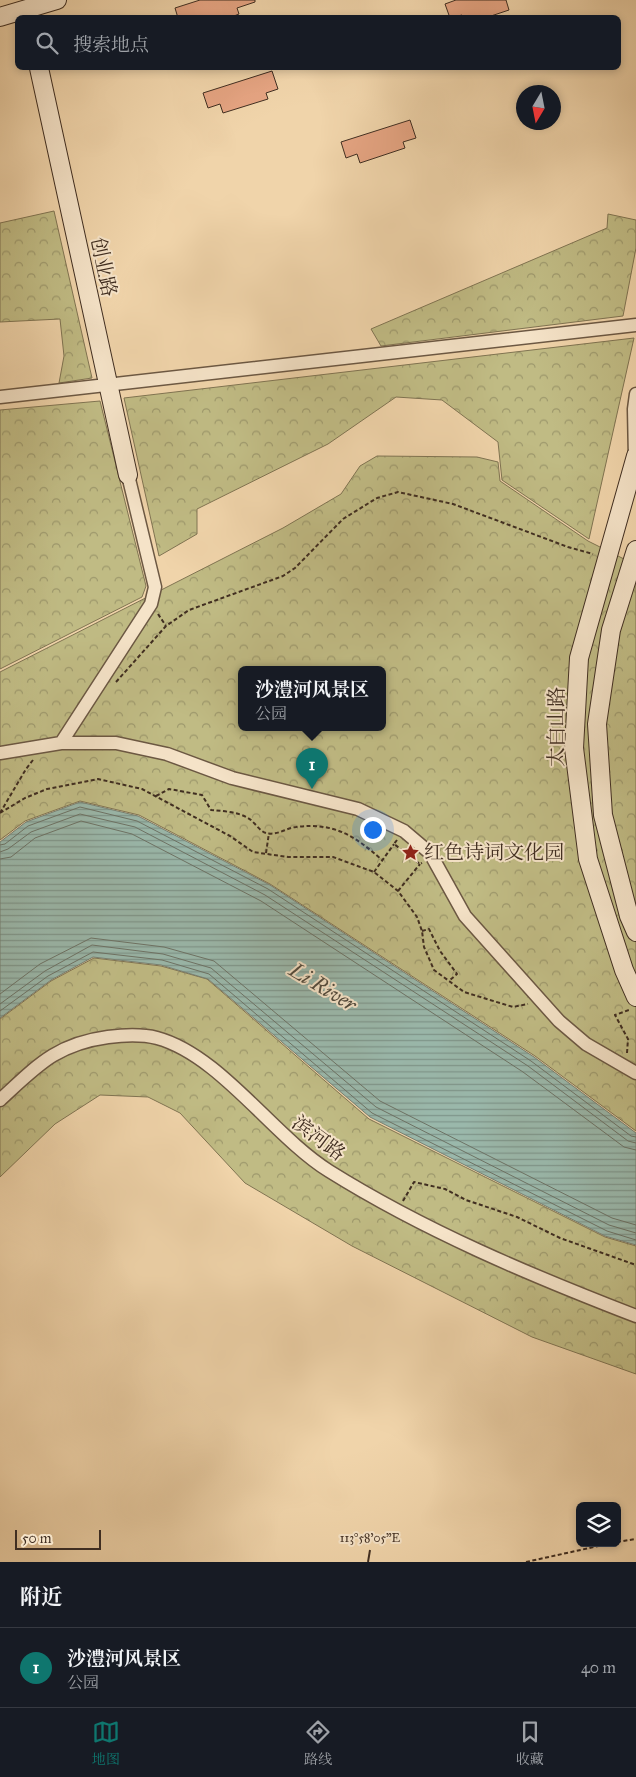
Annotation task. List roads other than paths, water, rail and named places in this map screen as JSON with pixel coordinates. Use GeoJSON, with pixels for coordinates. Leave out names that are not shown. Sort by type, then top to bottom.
{"type":"FeatureCollection","features":[{"type":"Feature","properties":{"kind":"main road"},"geometry":{"type":"LineString","coordinates":[[0,17],[57,0]]}},
{"type":"Feature","properties":{"kind":"main road","name":"创业路"},"geometry":{"type":"LineString","coordinates":[[38,70],[128,476]]}},
{"type":"Feature","properties":{"kind":"main road","name":"太白山路"},"geometry":{"type":"LineString","coordinates":[[636,457],[579,658],[574,748],[588,859],[624,970],[636,997]]}},
{"type":"Feature","properties":{"kind":"main road","name":"太白山路"},"geometry":{"type":"LineString","coordinates":[[636,550],[612,630],[598,724],[603,815],[629,916],[636,932]]}},
{"type":"Feature","properties":{"kind":"street"},"geometry":{"type":"LineString","coordinates":[[0,397],[636,325]]}},
{"type":"Feature","properties":{"kind":"street"},"geometry":{"type":"LineString","coordinates":[[636,394],[634,409],[636,457]]}},
{"type":"Feature","properties":{"kind":"street"},"geometry":{"type":"LineString","coordinates":[[61,743],[151,604],[155,587],[128,476]]}},
{"type":"Feature","properties":{"kind":"street"},"geometry":{"type":"LineString","coordinates":[[0,753],[61,743],[116,743],[167,754],[232,778],[358,809],[404,831],[430,854],[465,916],[559,1021],[586,1044],[636,1073]]}},
{"type":"Feature","properties":{"kind":"street","name":"滨河路"},"geometry":{"type":"LineString","coordinates":[[0,1100],[39,1064],[61,1049],[85,1040],[126,1035],[157,1038],[179,1048],[211,1069],[284,1137],[328,1170],[398,1211],[438,1232],[550,1283],[636,1316]]}},
{"type":"Feature","properties":{"kind":"water","name":"Li River"},"geometry":{"type":"Polygon","coordinates":[[[80,802],[138,816],[270,885],[534,1057],[636,1133],[636,1245],[605,1236],[370,1117],[208,979],[161,965],[93,957],[51,980],[0,1018],[0,842],[26,822],[80,802]]]}},
{"type":"Feature","properties":{"kind":"place","name":"沙澧河风景区"},"geometry":{"type":"Point","coordinates":[312,789]}},
{"type":"Feature","properties":{"kind":"place","name":"红色诗词文化园"},"geometry":{"type":"Point","coordinates":[410,852]}}]}
